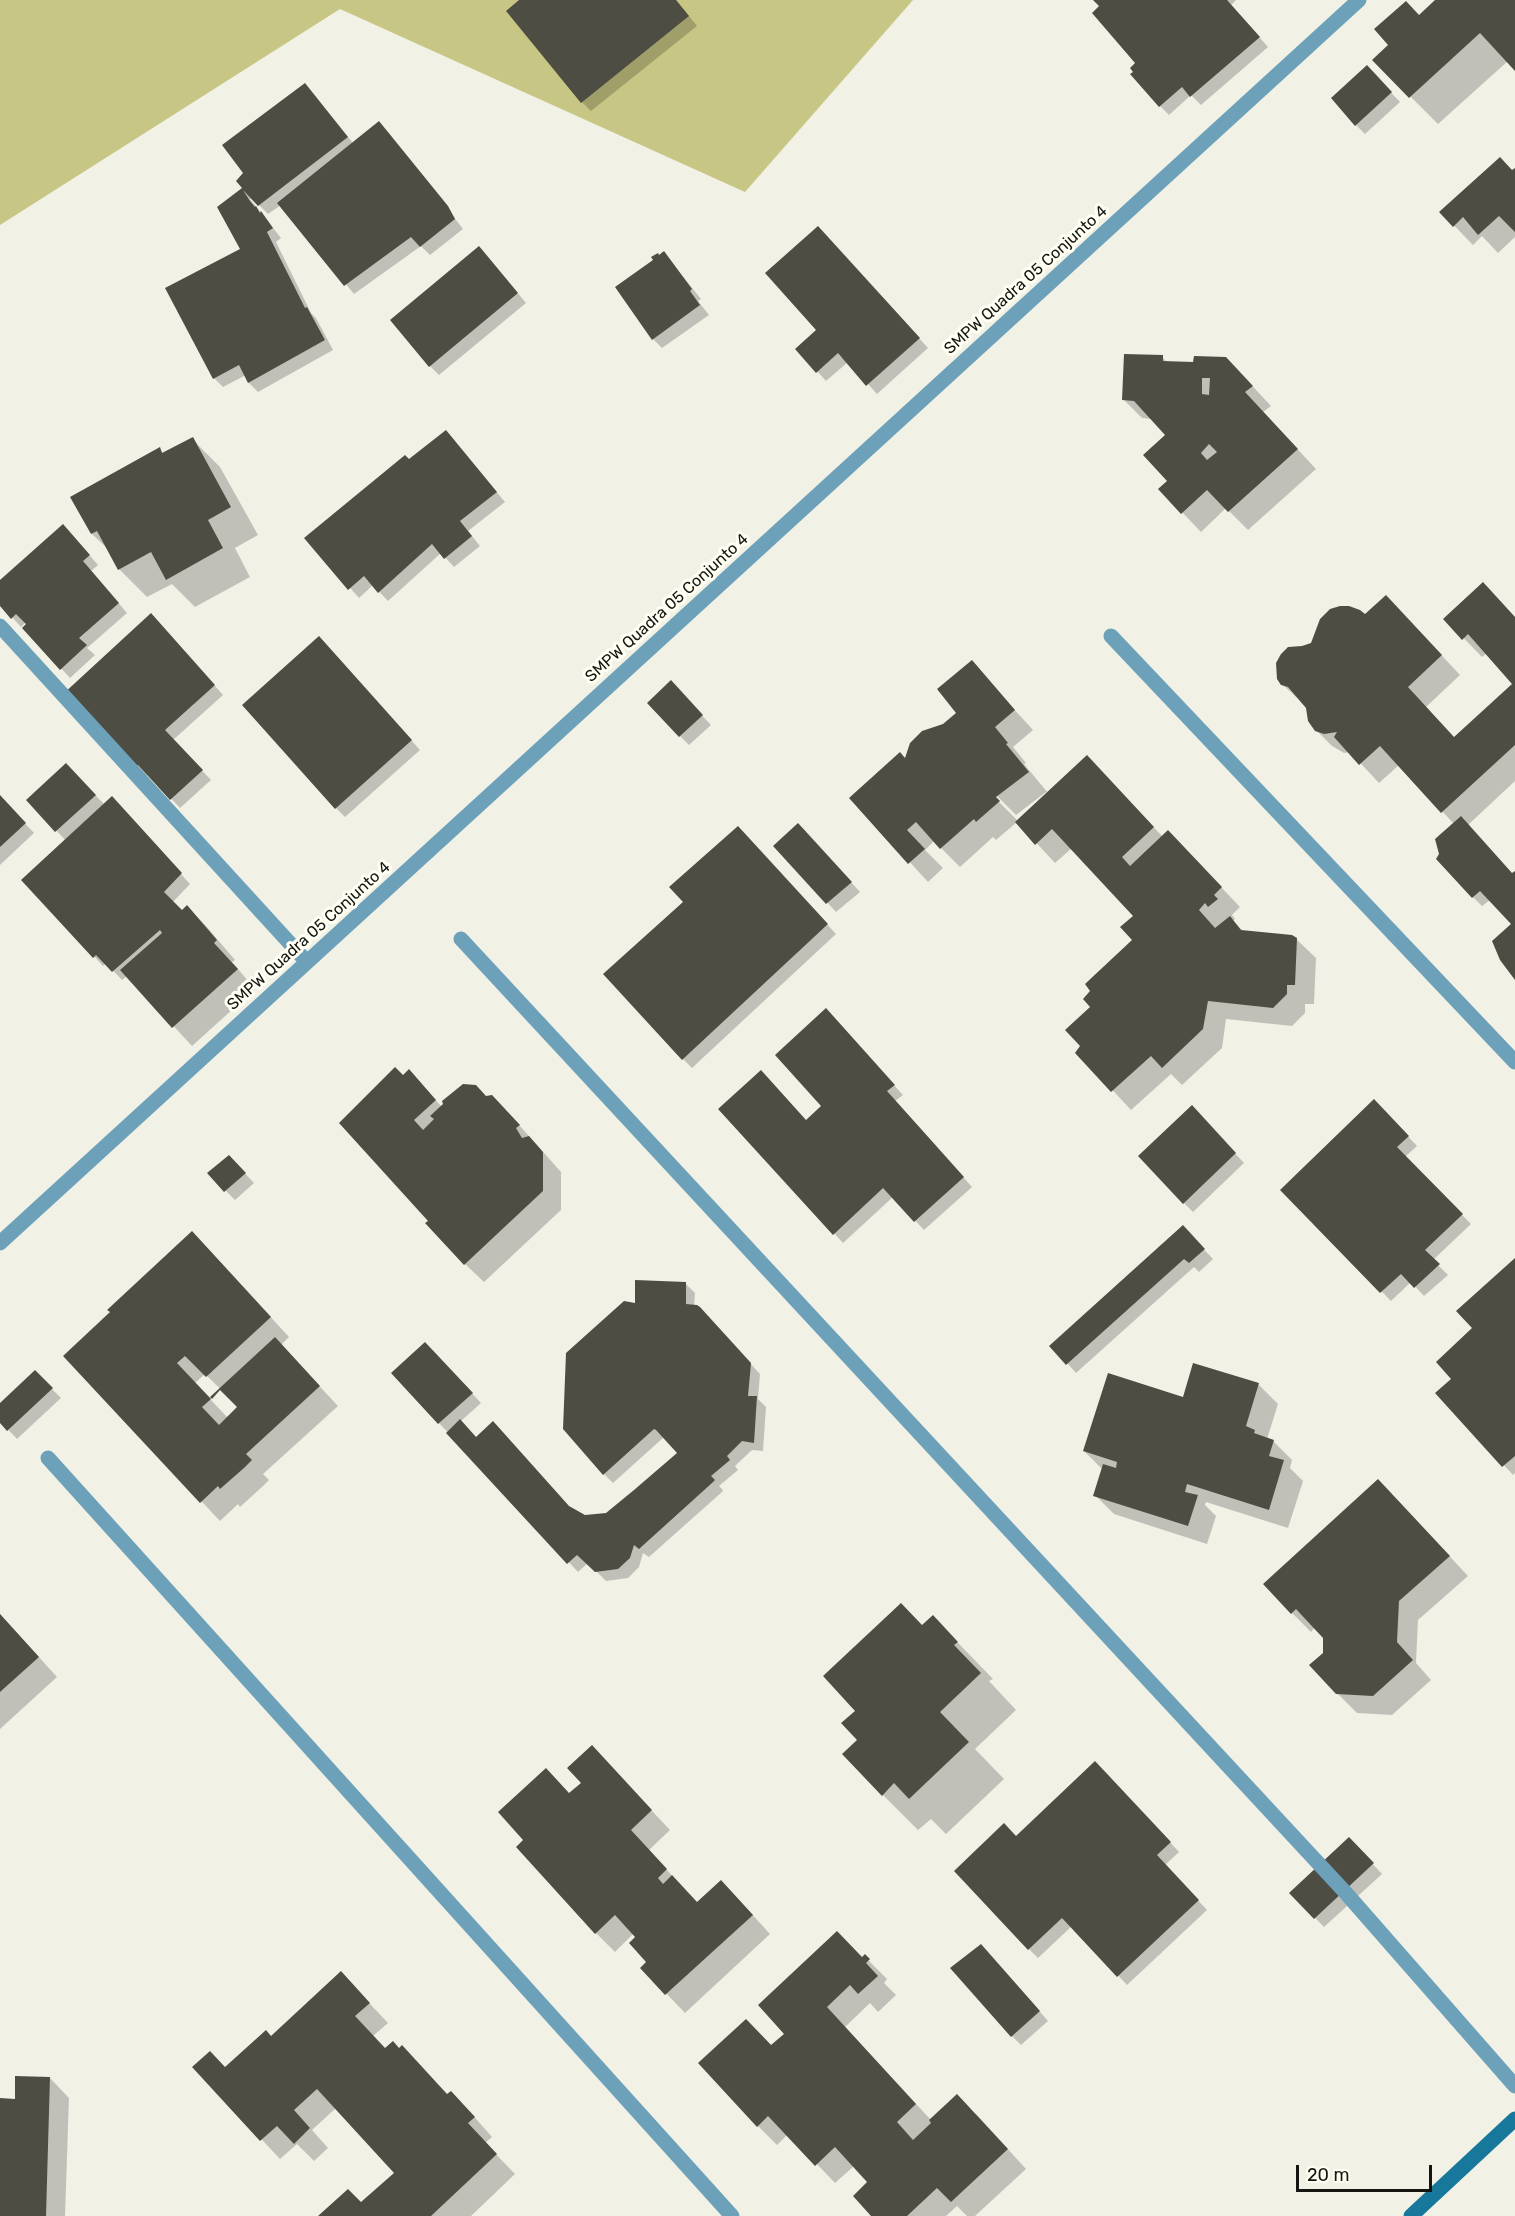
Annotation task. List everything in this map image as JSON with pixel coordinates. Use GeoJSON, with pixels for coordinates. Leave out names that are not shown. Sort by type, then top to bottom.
{"type":"FeatureCollection","features":[{"type":"Feature","properties":{"kind":"street","name":"SMPW Quadra 05 Conjunto 4"},"geometry":{"type":"LineString","coordinates":[[0,1243],[1359,0]]}},
{"type":"Feature","properties":{"kind":"street"},"geometry":{"type":"LineString","coordinates":[[0,626],[307,962]]}},
{"type":"Feature","properties":{"kind":"street"},"geometry":{"type":"LineString","coordinates":[[1112,636],[1515,1062]]}},
{"type":"Feature","properties":{"kind":"street"},"geometry":{"type":"LineString","coordinates":[[461,939],[1346,1892],[1515,2086]]}},
{"type":"Feature","properties":{"kind":"street"},"geometry":{"type":"LineString","coordinates":[[48,1458],[732,2216]]}},
{"type":"Feature","properties":{"kind":"street"},"geometry":{"type":"LineString","coordinates":[[1411,2216],[1515,2120]]}},
{"type":"Feature","properties":{"kind":"shaded area"},"geometry":{"type":"Polygon","coordinates":[[[0,0],[913,0],[745,192],[340,9],[0,225],[0,0]]]}},
{"type":"Feature","properties":{"kind":"building"},"geometry":{"type":"Polygon","coordinates":[[[519,0],[676,0],[689,16],[581,103],[506,11],[519,0]]]}},
{"type":"Feature","properties":{"kind":"building"},"geometry":{"type":"Polygon","coordinates":[[[1093,0],[1227,0],[1260,37],[1190,97],[1182,87],[1159,107],[1130,74],[1133,72],[1130,68],[1135,63],[1092,13],[1099,6],[1093,0]]]}},
{"type":"Feature","properties":{"kind":"building"},"geometry":{"type":"Polygon","coordinates":[[[1435,0],[1515,0],[1515,71],[1480,33],[1409,98],[1372,60],[1388,45],[1374,29],[1406,1],[1419,15],[1435,0]]]}},
{"type":"Feature","properties":{"kind":"building"},"geometry":{"type":"Polygon","coordinates":[[[1367,65],[1392,92],[1355,126],[1331,98],[1367,65]]]}},
{"type":"Feature","properties":{"kind":"building"},"geometry":{"type":"Polygon","coordinates":[[[305,83],[348,137],[258,206],[243,190],[273,228],[267,232],[305,308],[307,307],[325,340],[248,383],[239,365],[213,379],[165,288],[240,249],[217,207],[242,188],[236,181],[243,173],[222,145],[305,83]]]}},
{"type":"Feature","properties":{"kind":"building"},"geometry":{"type":"Polygon","coordinates":[[[379,121],[448,206],[455,219],[420,247],[411,237],[344,286],[277,203],[379,121]]]}},
{"type":"Feature","properties":{"kind":"building"},"geometry":{"type":"Polygon","coordinates":[[[1500,157],[1512,170],[1515,168],[1515,232],[1499,216],[1478,235],[1463,217],[1453,227],[1439,212],[1500,157]]]}},
{"type":"Feature","properties":{"kind":"building"},"geometry":{"type":"Polygon","coordinates":[[[818,226],[920,338],[866,386],[838,353],[816,373],[795,349],[816,330],[765,273],[818,226]]]}},
{"type":"Feature","properties":{"kind":"building"},"geometry":{"type":"Polygon","coordinates":[[[479,246],[518,293],[429,367],[390,320],[479,246]]]}},
{"type":"Feature","properties":{"kind":"building"},"geometry":{"type":"Polygon","coordinates":[[[664,251],[692,289],[690,291],[700,305],[652,340],[615,287],[653,260],[651,257],[664,251]]]}},
{"type":"Feature","properties":{"kind":"building"},"geometry":{"type":"Polygon","coordinates":[[[1124,354],[1163,355],[1163,361],[1193,362],[1194,356],[1226,357],[1253,386],[1245,392],[1298,449],[1228,512],[1207,490],[1181,514],[1158,489],[1167,481],[1143,455],[1165,435],[1134,401],[1122,400],[1124,354]],[[1202,378],[1202,394],[1209,395],[1210,378],[1202,378]],[[1209,444],[1201,453],[1207,460],[1217,452],[1209,444]]]}},
{"type":"Feature","properties":{"kind":"building"},"geometry":{"type":"Polygon","coordinates":[[[446,430],[497,492],[460,521],[472,536],[444,559],[432,544],[378,593],[364,576],[348,590],[304,538],[405,455],[409,459],[446,430]]]}},
{"type":"Feature","properties":{"kind":"building"},"geometry":{"type":"Polygon","coordinates":[[[193,437],[231,507],[208,520],[223,548],[166,580],[151,552],[118,570],[97,531],[91,534],[70,497],[160,447],[162,453],[193,437]]]}},
{"type":"Feature","properties":{"kind":"building"},"geometry":{"type":"Polygon","coordinates":[[[63,524],[90,555],[83,561],[119,603],[79,638],[87,645],[60,670],[22,628],[26,624],[16,614],[11,619],[0,606],[0,580],[63,524]]]}},
{"type":"Feature","properties":{"kind":"building"},"geometry":{"type":"Polygon","coordinates":[[[1483,582],[1515,617],[1515,745],[1441,813],[1380,746],[1359,765],[1334,737],[1337,732],[1324,734],[1315,731],[1308,721],[1306,708],[1288,687],[1281,685],[1277,679],[1276,663],[1288,647],[1311,643],[1320,619],[1330,609],[1349,606],[1365,614],[1386,595],[1442,655],[1408,687],[1454,737],[1512,684],[1468,634],[1462,640],[1443,619],[1483,582]]]}},
{"type":"Feature","properties":{"kind":"building"},"geometry":{"type":"Polygon","coordinates":[[[151,613],[215,685],[165,730],[203,770],[170,800],[138,765],[131,772],[62,695],[151,613]]]}},
{"type":"Feature","properties":{"kind":"building"},"geometry":{"type":"Polygon","coordinates":[[[319,636],[412,740],[335,809],[242,705],[319,636]]]}},
{"type":"Feature","properties":{"kind":"building"},"geometry":{"type":"Polygon","coordinates":[[[972,660],[1015,710],[995,727],[1029,772],[996,797],[1000,801],[976,822],[974,819],[940,849],[916,822],[907,830],[925,849],[908,864],[849,798],[900,752],[905,758],[910,743],[922,731],[943,724],[956,713],[937,689],[972,660]]]}},
{"type":"Feature","properties":{"kind":"building"},"geometry":{"type":"Polygon","coordinates":[[[671,680],[703,715],[679,737],[647,703],[671,680]]]}},
{"type":"Feature","properties":{"kind":"building"},"geometry":{"type":"Polygon","coordinates":[[[1087,755],[1154,827],[1122,857],[1130,866],[1168,830],[1222,887],[1214,895],[1218,899],[1208,907],[1205,903],[1199,910],[1215,928],[1230,916],[1241,930],[1292,935],[1297,938],[1295,985],[1287,985],[1287,994],[1273,1008],[1208,1001],[1203,1029],[1162,1068],[1151,1056],[1111,1092],[1075,1053],[1080,1046],[1065,1030],[1090,1007],[1083,999],[1090,991],[1085,984],[1132,940],[1120,927],[1133,916],[1052,829],[1035,845],[1015,822],[1087,755]]]}},
{"type":"Feature","properties":{"kind":"building"},"geometry":{"type":"Polygon","coordinates":[[[66,763],[96,795],[55,832],[26,800],[66,763]]]}},
{"type":"Feature","properties":{"kind":"building"},"geometry":{"type":"Polygon","coordinates":[[[0,795],[26,823],[0,847],[0,795]]]}},
{"type":"Feature","properties":{"kind":"building"},"geometry":{"type":"Polygon","coordinates":[[[112,796],[182,873],[164,892],[182,910],[187,905],[217,940],[214,943],[238,969],[172,1028],[120,970],[162,933],[160,930],[112,972],[96,955],[93,958],[21,880],[112,796]]]}},
{"type":"Feature","properties":{"kind":"building"},"geometry":{"type":"Polygon","coordinates":[[[1461,816],[1512,873],[1515,871],[1515,980],[1500,960],[1492,941],[1511,924],[1480,891],[1472,898],[1436,859],[1439,854],[1435,839],[1461,816]]]}},
{"type":"Feature","properties":{"kind":"building"},"geometry":{"type":"Polygon","coordinates":[[[798,823],[852,882],[826,904],[773,846],[798,823]]]}},
{"type":"Feature","properties":{"kind":"building"},"geometry":{"type":"Polygon","coordinates":[[[738,826],[828,924],[682,1060],[603,974],[683,902],[669,887],[738,826]]]}},
{"type":"Feature","properties":{"kind":"building"},"geometry":{"type":"Polygon","coordinates":[[[826,1008],[895,1085],[887,1091],[964,1177],[914,1222],[883,1188],[833,1235],[718,1109],[761,1070],[806,1120],[821,1106],[775,1055],[826,1008]]]}},
{"type":"Feature","properties":{"kind":"building"},"geometry":{"type":"Polygon","coordinates":[[[395,1067],[403,1075],[409,1069],[436,1100],[414,1120],[423,1130],[434,1119],[430,1116],[443,1104],[442,1101],[463,1084],[476,1085],[486,1096],[492,1095],[520,1125],[516,1128],[522,1138],[529,1136],[543,1152],[543,1191],[464,1265],[425,1223],[428,1221],[339,1123],[395,1067]]]}},
{"type":"Feature","properties":{"kind":"building"},"geometry":{"type":"Polygon","coordinates":[[[1374,1099],[1409,1136],[1397,1147],[1463,1214],[1425,1250],[1440,1264],[1414,1288],[1401,1274],[1380,1293],[1280,1190],[1374,1099]]]}},
{"type":"Feature","properties":{"kind":"building"},"geometry":{"type":"Polygon","coordinates":[[[1192,1105],[1236,1153],[1183,1204],[1138,1156],[1192,1105]]]}},
{"type":"Feature","properties":{"kind":"building"},"geometry":{"type":"Polygon","coordinates":[[[229,1155],[246,1173],[224,1192],[207,1173],[229,1155]]]}},
{"type":"Feature","properties":{"kind":"building"},"geometry":{"type":"Polygon","coordinates":[[[1183,1225],[1205,1249],[1189,1263],[1184,1259],[1066,1365],[1049,1346],[1183,1225]]]}},
{"type":"Feature","properties":{"kind":"building"},"geometry":{"type":"Polygon","coordinates":[[[192,1231],[271,1317],[206,1377],[185,1356],[177,1363],[211,1399],[202,1407],[219,1425],[237,1407],[220,1390],[212,1399],[210,1397],[275,1337],[320,1386],[246,1454],[252,1460],[244,1468],[220,1489],[218,1486],[200,1503],[63,1356],[110,1312],[107,1310],[192,1231]]]}},
{"type":"Feature","properties":{"kind":"building"},"geometry":{"type":"Polygon","coordinates":[[[1515,1258],[1515,1456],[1502,1467],[1435,1393],[1451,1379],[1436,1362],[1472,1328],[1456,1311],[1515,1258]]]}},
{"type":"Feature","properties":{"kind":"building"},"geometry":{"type":"Polygon","coordinates":[[[635,1280],[686,1282],[686,1304],[700,1307],[751,1363],[748,1396],[757,1396],[754,1443],[742,1441],[727,1456],[730,1460],[711,1476],[715,1480],[639,1549],[634,1545],[630,1558],[618,1569],[595,1572],[577,1555],[567,1564],[446,1433],[460,1419],[476,1437],[493,1421],[569,1506],[585,1515],[606,1513],[677,1453],[654,1429],[603,1475],[563,1429],[566,1353],[624,1301],[635,1303],[635,1280]]]}},
{"type":"Feature","properties":{"kind":"building"},"geometry":{"type":"Polygon","coordinates":[[[425,1342],[473,1393],[438,1424],[391,1373],[425,1342]]]}},
{"type":"Feature","properties":{"kind":"building"},"geometry":{"type":"Polygon","coordinates":[[[1193,1363],[1259,1383],[1246,1426],[1255,1430],[1254,1433],[1274,1440],[1269,1456],[1284,1460],[1269,1510],[1187,1484],[1185,1492],[1198,1495],[1188,1526],[1093,1496],[1103,1464],[1116,1468],[1117,1462],[1083,1451],[1108,1373],[1183,1397],[1193,1363]]]}},
{"type":"Feature","properties":{"kind":"building"},"geometry":{"type":"Polygon","coordinates":[[[35,1370],[53,1388],[7,1431],[0,1423],[0,1403],[35,1370]]]}},
{"type":"Feature","properties":{"kind":"building"},"geometry":{"type":"Polygon","coordinates":[[[1378,1479],[1450,1556],[1399,1601],[1397,1642],[1413,1660],[1373,1696],[1336,1694],[1309,1665],[1323,1653],[1323,1638],[1296,1609],[1291,1614],[1263,1584],[1378,1479]]]}},
{"type":"Feature","properties":{"kind":"building"},"geometry":{"type":"Polygon","coordinates":[[[901,1603],[922,1625],[933,1615],[958,1642],[954,1645],[981,1673],[940,1712],[969,1742],[909,1799],[894,1783],[882,1796],[842,1754],[857,1740],[841,1723],[855,1711],[823,1676],[901,1603]]]}},
{"type":"Feature","properties":{"kind":"building"},"geometry":{"type":"Polygon","coordinates":[[[0,1614],[39,1657],[0,1692],[0,1614]]]}},
{"type":"Feature","properties":{"kind":"building"},"geometry":{"type":"Polygon","coordinates":[[[592,1745],[652,1810],[631,1830],[667,1869],[658,1878],[663,1884],[672,1875],[697,1902],[721,1880],[753,1915],[665,1995],[640,1968],[646,1962],[629,1943],[635,1937],[615,1915],[595,1934],[516,1847],[523,1840],[498,1812],[546,1768],[569,1793],[581,1783],[567,1768],[592,1745]]]}},
{"type":"Feature","properties":{"kind":"building"},"geometry":{"type":"Polygon","coordinates":[[[1095,1761],[1171,1842],[1157,1855],[1199,1900],[1117,1977],[1062,1918],[1028,1950],[954,1871],[1004,1823],[1016,1836],[1095,1761]]]}},
{"type":"Feature","properties":{"kind":"building"},"geometry":{"type":"Polygon","coordinates":[[[1349,1837],[1374,1863],[1314,1919],[1289,1893],[1349,1837]]]}},
{"type":"Feature","properties":{"kind":"building"},"geometry":{"type":"Polygon","coordinates":[[[837,1931],[862,1957],[865,1954],[870,1959],[866,1963],[878,1976],[858,1994],[850,1985],[827,2007],[916,2104],[897,2122],[913,2140],[931,2123],[929,2120],[957,2094],[1008,2149],[951,2202],[937,2188],[907,2216],[871,2216],[853,2196],[867,2182],[835,2147],[815,2166],[768,2116],[757,2127],[698,2063],[746,2019],[771,2045],[784,2034],[758,2005],[837,1931]]]}},
{"type":"Feature","properties":{"kind":"building"},"geometry":{"type":"Polygon","coordinates":[[[981,1944],[1040,2011],[1011,2037],[950,1968],[981,1944]]]}},
{"type":"Feature","properties":{"kind":"building"},"geometry":{"type":"Polygon","coordinates":[[[341,1971],[370,2003],[355,2016],[385,2048],[393,2041],[399,2048],[402,2045],[447,2094],[451,2091],[475,2117],[468,2123],[497,2154],[431,2216],[318,2216],[348,2189],[361,2202],[394,2173],[317,2089],[294,2110],[310,2128],[294,2144],[277,2126],[260,2141],[192,2067],[210,2051],[225,2067],[266,2030],[271,2036],[341,1971]]]}},
{"type":"Feature","properties":{"kind":"building"},"geometry":{"type":"Polygon","coordinates":[[[15,2076],[50,2077],[46,2216],[0,2216],[0,2098],[15,2099],[15,2076]]]}}]}
